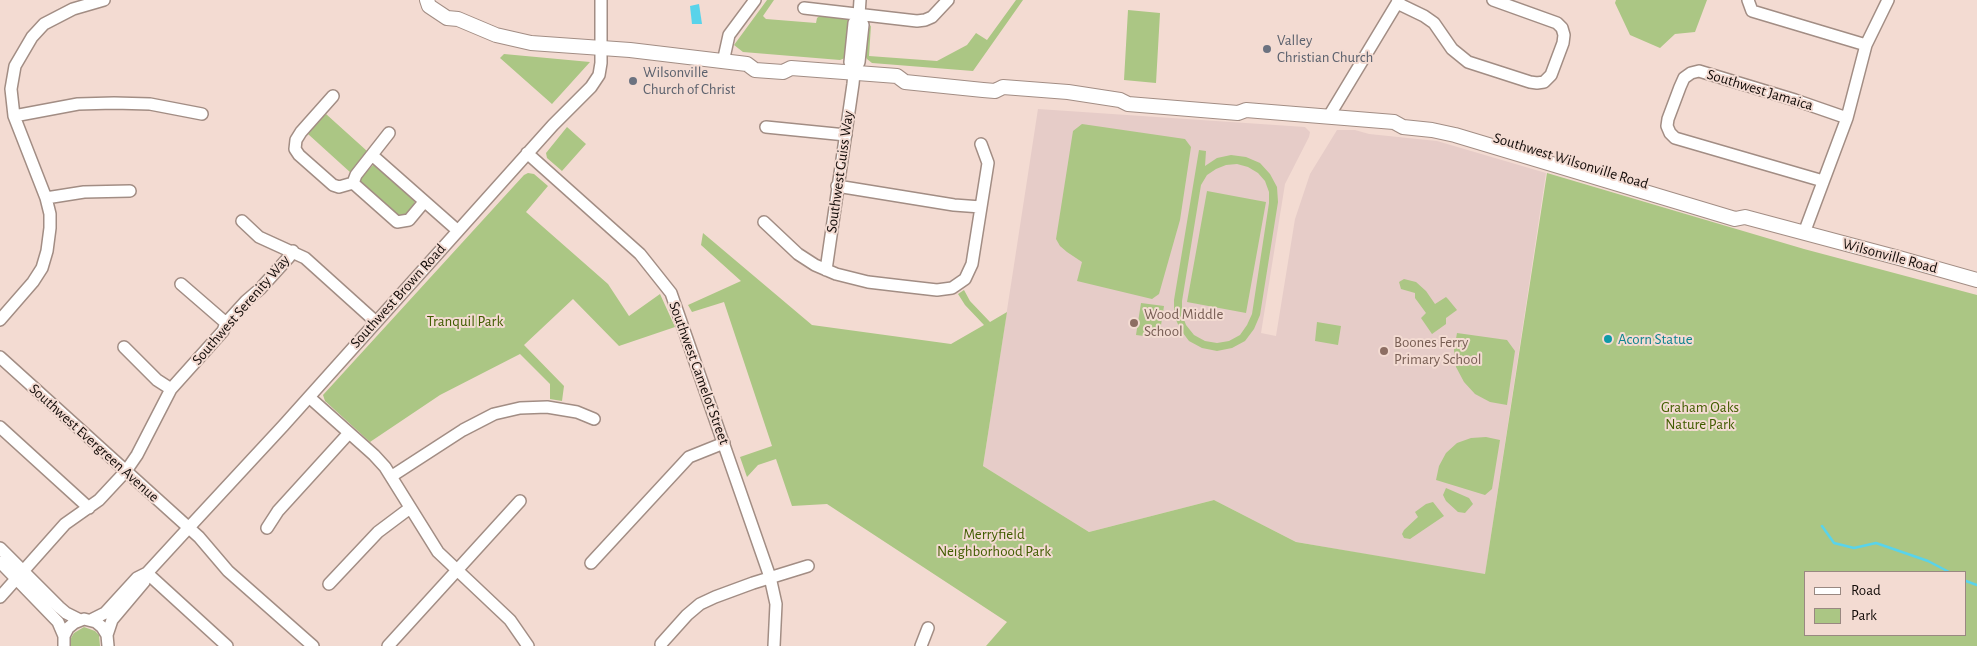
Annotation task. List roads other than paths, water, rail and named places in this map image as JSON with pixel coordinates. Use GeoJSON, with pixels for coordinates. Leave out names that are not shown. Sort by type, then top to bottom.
{"type":"FeatureCollection","features":[{"type":"Feature","properties":{"kind":"main road","name":"Southwest Wilsonville Road"},"geometry":{"type":"LineString","coordinates":[[426,0],[429,6],[447,18],[458,19],[482,30],[531,43],[602,48],[747,64],[755,70],[783,72],[791,68],[897,76],[904,73],[941,76],[996,82],[1003,87],[1068,92],[1120,100],[1128,96],[1239,104],[1246,110],[1394,122],[1403,127],[1455,135],[1735,219],[1745,218],[1804,233]]}},
{"type":"Feature","properties":{"kind":"main road","name":"Southwest Wilsonville Road"},"geometry":{"type":"LineString","coordinates":[[437,0],[453,11],[458,19]]}},
{"type":"Feature","properties":{"kind":"main road","name":"Wilsonville Road"},"geometry":{"type":"LineString","coordinates":[[1804,233],[1977,280]]}},
{"type":"Feature","properties":{"kind":"street"},"geometry":{"type":"LineString","coordinates":[[0,320],[42,268],[47,252],[50,228],[50,214],[46,198],[14,116],[11,89],[15,66],[32,37],[44,24],[62,13],[104,0]]}},
{"type":"Feature","properties":{"kind":"street","name":"Southwest Brown Road"},"geometry":{"type":"LineString","coordinates":[[64,641],[71,625],[105,613],[137,578],[147,573],[309,397],[527,153],[595,82],[600,68],[602,48],[600,31],[601,0]]}},
{"type":"Feature","properties":{"kind":"street"},"geometry":{"type":"LineString","coordinates":[[723,62],[728,36],[755,0]]}},
{"type":"Feature","properties":{"kind":"street","name":"Southwest Guiss Way"},"geometry":{"type":"LineString","coordinates":[[826,270],[854,73],[850,62],[854,23],[859,15],[860,0]]}},
{"type":"Feature","properties":{"kind":"street"},"geometry":{"type":"LineString","coordinates":[[804,8],[859,15],[925,20],[939,11],[948,0]]}},
{"type":"Feature","properties":{"kind":"street"},"geometry":{"type":"LineString","coordinates":[[1329,116],[1398,2],[1434,23],[1452,49],[1468,62],[1530,82],[1544,82],[1551,75],[1563,43],[1564,35],[1562,28],[1557,23],[1493,0]]}},
{"type":"Feature","properties":{"kind":"street"},"geometry":{"type":"LineString","coordinates":[[1748,0],[1752,11],[1866,44]]}},
{"type":"Feature","properties":{"kind":"street"},"geometry":{"type":"LineString","coordinates":[[1804,233],[1847,118],[1866,44],[1888,0]]}},
{"type":"Feature","properties":{"kind":"street","name":"Southwest Jamaica"},"geometry":{"type":"LineString","coordinates":[[1823,181],[1675,138],[1667,126],[1680,87],[1684,78],[1691,73],[1699,71],[1847,118]]}},
{"type":"Feature","properties":{"kind":"street"},"geometry":{"type":"LineString","coordinates":[[334,96],[301,132],[296,140],[295,149],[299,155],[333,185],[339,187],[353,182],[356,175],[389,133]]}},
{"type":"Feature","properties":{"kind":"street"},"geometry":{"type":"LineString","coordinates":[[14,116],[78,104],[114,103],[150,104],[202,114]]}},
{"type":"Feature","properties":{"kind":"street"},"geometry":{"type":"LineString","coordinates":[[766,127],[846,135]]}},
{"type":"Feature","properties":{"kind":"street"},"geometry":{"type":"LineString","coordinates":[[764,222],[798,254],[826,270],[868,282],[944,290],[957,286],[965,279],[972,264],[988,163],[981,144]]}},
{"type":"Feature","properties":{"kind":"street","name":"Southwest Camelot Street"},"geometry":{"type":"LineString","coordinates":[[527,153],[640,254],[671,293],[770,577],[776,604],[774,646]]}},
{"type":"Feature","properties":{"kind":"street"},"geometry":{"type":"LineString","coordinates":[[372,155],[457,230]]}},
{"type":"Feature","properties":{"kind":"street"},"geometry":{"type":"LineString","coordinates":[[353,182],[397,222],[409,220],[424,202]]}},
{"type":"Feature","properties":{"kind":"street"},"geometry":{"type":"LineString","coordinates":[[838,186],[954,205],[981,207]]}},
{"type":"Feature","properties":{"kind":"street"},"geometry":{"type":"LineString","coordinates":[[46,198],[84,192],[130,191]]}},
{"type":"Feature","properties":{"kind":"street"},"geometry":{"type":"LineString","coordinates":[[242,221],[259,237],[305,258],[376,322]]}},
{"type":"Feature","properties":{"kind":"street","name":"Southwest Serenity Way"},"geometry":{"type":"LineString","coordinates":[[0,596],[65,524],[99,500],[126,471],[141,448],[171,389],[222,331],[226,323],[260,289],[293,251]]}},
{"type":"Feature","properties":{"kind":"street"},"geometry":{"type":"LineString","coordinates":[[181,284],[226,323]]}},
{"type":"Feature","properties":{"kind":"street"},"geometry":{"type":"LineString","coordinates":[[124,347],[158,380],[171,389]]}},
{"type":"Feature","properties":{"kind":"street","name":"Southwest Evergreen Avenue"},"geometry":{"type":"LineString","coordinates":[[0,357],[189,528]]}},
{"type":"Feature","properties":{"kind":"street"},"geometry":{"type":"LineString","coordinates":[[309,397],[374,455],[392,476],[438,552],[510,620],[526,645]]}},
{"type":"Feature","properties":{"kind":"street"},"geometry":{"type":"LineString","coordinates":[[392,476],[478,421],[500,412],[520,408],[547,407],[577,412],[594,419]]}},
{"type":"Feature","properties":{"kind":"street"},"geometry":{"type":"LineString","coordinates":[[0,427],[89,508]]}},
{"type":"Feature","properties":{"kind":"street"},"geometry":{"type":"LineString","coordinates":[[267,528],[278,511],[350,433]]}},
{"type":"Feature","properties":{"kind":"street"},"geometry":{"type":"LineString","coordinates":[[591,563],[689,457],[724,443]]}},
{"type":"Feature","properties":{"kind":"street"},"geometry":{"type":"LineString","coordinates":[[388,646],[520,501]]}},
{"type":"Feature","properties":{"kind":"street"},"geometry":{"type":"LineString","coordinates":[[329,584],[378,532],[410,508]]}},
{"type":"Feature","properties":{"kind":"street"},"geometry":{"type":"LineString","coordinates":[[189,528],[228,571],[313,646]]}},
{"type":"Feature","properties":{"kind":"street"},"geometry":{"type":"LineString","coordinates":[[0,548],[58,622],[64,641]]}},
{"type":"Feature","properties":{"kind":"street"},"geometry":{"type":"LineString","coordinates":[[0,562],[19,574],[63,610],[100,624],[108,643]]}},
{"type":"Feature","properties":{"kind":"street"},"geometry":{"type":"LineString","coordinates":[[662,644],[687,615],[700,604],[770,577],[808,566]]}},
{"type":"Feature","properties":{"kind":"street"},"geometry":{"type":"LineString","coordinates":[[147,573],[227,646]]}},
{"type":"Feature","properties":{"kind":"street","name":"Southwest Brown Road"},"geometry":{"type":"LineString","coordinates":[[108,643],[112,620],[144,582],[147,573]]}},
{"type":"Feature","properties":{"kind":"street"},"geometry":{"type":"LineString","coordinates":[[921,646],[928,628]]}},
{"type":"Feature","properties":{"kind":"water"},"geometry":{"type":"Polygon","coordinates":[[[699,4],[702,24],[692,24],[690,6],[699,4]]]}},
{"type":"Feature","properties":{"kind":"waterway"},"geometry":{"type":"LineString","coordinates":[[1822,526],[1834,543],[1854,548],[1876,543],[1928,561],[1947,571]]}},
{"type":"Feature","properties":{"kind":"waterway"},"geometry":{"type":"LineString","coordinates":[[1967,581],[1977,585]]}},
{"type":"Feature","properties":{"kind":"place","name":"Valley Christian Church"},"geometry":{"type":"Point","coordinates":[1267,49]}},
{"type":"Feature","properties":{"kind":"place","name":"Wilsonville Church of Christ"},"geometry":{"type":"Point","coordinates":[633,81]}},
{"type":"Feature","properties":{"kind":"place","name":"Wood Middle School"},"geometry":{"type":"Point","coordinates":[1134,323]}},
{"type":"Feature","properties":{"kind":"place","name":"Acorn Statue"},"geometry":{"type":"Point","coordinates":[1608,339]}},
{"type":"Feature","properties":{"kind":"place","name":"Boones Ferry Primary School"},"geometry":{"type":"Point","coordinates":[1384,351]}},
{"type":"Feature","properties":{"kind":"park label","name":"Tranquil Park"},"geometry":{"type":"Point","coordinates":[465,321]}},
{"type":"Feature","properties":{"kind":"park label","name":"Graham Oaks Nature Park"},"geometry":{"type":"Point","coordinates":[1700,416]}},
{"type":"Feature","properties":{"kind":"park label","name":"Merryfield Neighborhood Park"},"geometry":{"type":"Point","coordinates":[994,542]}}]}
